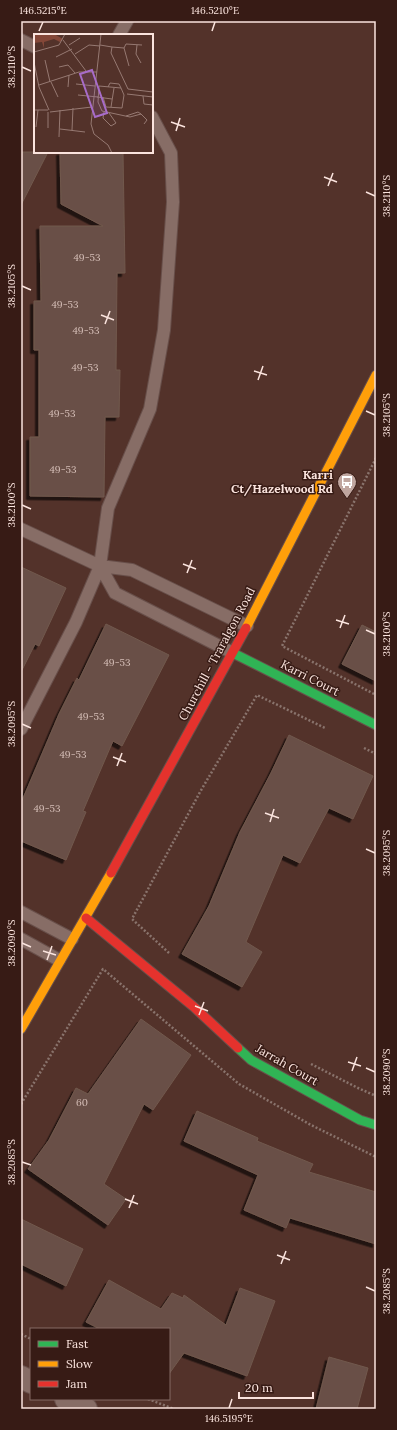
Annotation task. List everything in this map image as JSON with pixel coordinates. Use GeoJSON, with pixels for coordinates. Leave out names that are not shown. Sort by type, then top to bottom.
{"type":"FeatureCollection","features":[{"type":"Feature","properties":{"kind":"main road","name":"Churchill - Traralgon Road"},"geometry":{"type":"LineString","coordinates":[[21,1029],[59,960],[86,918],[233,653],[376,376]]}},
{"type":"Feature","properties":{"kind":"main road","name":"Karri Court"},"geometry":{"type":"LineString","coordinates":[[233,653],[376,725]]}},
{"type":"Feature","properties":{"kind":"main road","name":"Jarrah Court"},"geometry":{"type":"LineString","coordinates":[[86,918],[194,1007],[251,1060],[360,1120],[376,1125]]}},
{"type":"Feature","properties":{"kind":"street"},"geometry":{"type":"LineString","coordinates":[[21,1377],[30,1382]]}},
{"type":"Feature","properties":{"kind":"street"},"geometry":{"type":"LineString","coordinates":[[68,1400],[86,1409]]}},
{"type":"Feature","properties":{"kind":"lane"},"geometry":{"type":"LineString","coordinates":[[120,34],[127,21]]}},
{"type":"Feature","properties":{"kind":"lane"},"geometry":{"type":"LineString","coordinates":[[21,40],[34,46]]}},
{"type":"Feature","properties":{"kind":"lane"},"geometry":{"type":"LineString","coordinates":[[21,729],[76,622],[100,566],[108,508],[150,409],[164,330],[173,202],[171,153],[153,118]]}},
{"type":"Feature","properties":{"kind":"lane"},"geometry":{"type":"LineString","coordinates":[[21,529],[100,566],[132,570],[247,626]]}},
{"type":"Feature","properties":{"kind":"lane"},"geometry":{"type":"LineString","coordinates":[[100,566],[115,593],[233,653]]}},
{"type":"Feature","properties":{"kind":"lane"},"geometry":{"type":"LineString","coordinates":[[21,912],[72,939]]}},
{"type":"Feature","properties":{"kind":"lane"},"geometry":{"type":"LineString","coordinates":[[21,938],[59,960]]}},
{"type":"Feature","properties":{"kind":"path"},"geometry":{"type":"LineString","coordinates":[[376,458],[282,646],[376,695]]}},
{"type":"Feature","properties":{"kind":"path"},"geometry":{"type":"LineString","coordinates":[[171,955],[132,919],[200,792],[257,695],[330,731]]}},
{"type":"Feature","properties":{"kind":"path"},"geometry":{"type":"LineString","coordinates":[[363,747],[376,754]]}},
{"type":"Feature","properties":{"kind":"path"},"geometry":{"type":"LineString","coordinates":[[21,1104],[103,969],[239,1084],[311,1125],[376,1157]]}},
{"type":"Feature","properties":{"kind":"path"},"geometry":{"type":"LineString","coordinates":[[304,1060],[376,1096]]}},
{"type":"Feature","properties":{"kind":"path"},"geometry":{"type":"LineString","coordinates":[[21,1334],[30,1338]]}},
{"type":"Feature","properties":{"kind":"path"},"geometry":{"type":"LineString","coordinates":[[151,1400],[174,1409]]}},
{"type":"Feature","properties":{"kind":"building"},"geometry":{"type":"Polygon","coordinates":[[[21,152],[47,153],[21,205],[21,152]]]}},
{"type":"Feature","properties":{"kind":"building"},"geometry":{"type":"Polygon","coordinates":[[[60,153],[123,153],[125,273],[117,273],[116,370],[120,370],[119,417],[105,417],[104,497],[30,496],[30,437],[39,437],[39,350],[34,350],[34,301],[41,301],[40,226],[103,226],[61,204],[60,153]]]}},
{"type":"Feature","properties":{"kind":"building"},"geometry":{"type":"Polygon","coordinates":[[[21,567],[66,588],[39,646],[35,644],[21,672],[21,567]]]}},
{"type":"Feature","properties":{"kind":"building"},"geometry":{"type":"Polygon","coordinates":[[[106,624],[169,655],[122,746],[113,741],[83,811],[86,812],[66,860],[21,841],[21,803],[59,714],[77,678],[79,680],[106,624]]]}},
{"type":"Feature","properties":{"kind":"building"},"geometry":{"type":"Polygon","coordinates":[[[362,625],[376,632],[376,681],[342,664],[362,625]]]}},
{"type":"Feature","properties":{"kind":"building"},"geometry":{"type":"Polygon","coordinates":[[[289,735],[373,776],[353,819],[329,808],[300,863],[283,855],[246,942],[262,952],[242,987],[182,954],[209,906],[240,832],[289,735]]]}},
{"type":"Feature","properties":{"kind":"building"},"geometry":{"type":"Polygon","coordinates":[[[141,1019],[191,1055],[153,1110],[144,1104],[104,1184],[126,1199],[108,1225],[28,1169],[49,1140],[76,1088],[88,1094],[141,1019]]]}},
{"type":"Feature","properties":{"kind":"building"},"geometry":{"type":"Polygon","coordinates":[[[197,1111],[258,1138],[257,1141],[313,1164],[309,1172],[376,1192],[376,1244],[290,1218],[286,1228],[244,1210],[258,1175],[184,1141],[197,1111]]]}},
{"type":"Feature","properties":{"kind":"building"},"geometry":{"type":"Polygon","coordinates":[[[21,1219],[83,1249],[66,1286],[21,1264],[21,1219]]]}},
{"type":"Feature","properties":{"kind":"building"},"geometry":{"type":"Polygon","coordinates":[[[109,1280],[161,1309],[172,1293],[183,1298],[184,1295],[226,1325],[240,1288],[275,1301],[247,1376],[184,1353],[170,1373],[170,1328],[98,1328],[86,1322],[109,1280]]]}},
{"type":"Feature","properties":{"kind":"building"},"geometry":{"type":"Polygon","coordinates":[[[329,1357],[368,1368],[357,1409],[316,1409],[329,1357]]]}},
{"type":"Feature","properties":{"kind":"traffic: fast"},"geometry":{"type":"LineString","coordinates":[[233,653],[376,725]]}},
{"type":"Feature","properties":{"kind":"traffic: fast"},"geometry":{"type":"LineString","coordinates":[[238,1048],[251,1060],[360,1120],[376,1125]]}},
{"type":"Feature","properties":{"kind":"traffic: slow"},"geometry":{"type":"LineString","coordinates":[[246,628],[376,375]]}},
{"type":"Feature","properties":{"kind":"traffic: slow"},"geometry":{"type":"LineString","coordinates":[[21,1029],[111,873]]}},
{"type":"Feature","properties":{"kind":"traffic: jam"},"geometry":{"type":"LineString","coordinates":[[111,873],[246,628]]}},
{"type":"Feature","properties":{"kind":"traffic: jam"},"geometry":{"type":"LineString","coordinates":[[86,918],[194,1007],[238,1048]]}},
{"type":"Feature","properties":{"kind":"place","name":"Karri Ct/Hazelwood Rd"},"geometry":{"type":"Point","coordinates":[347,499]}}]}
